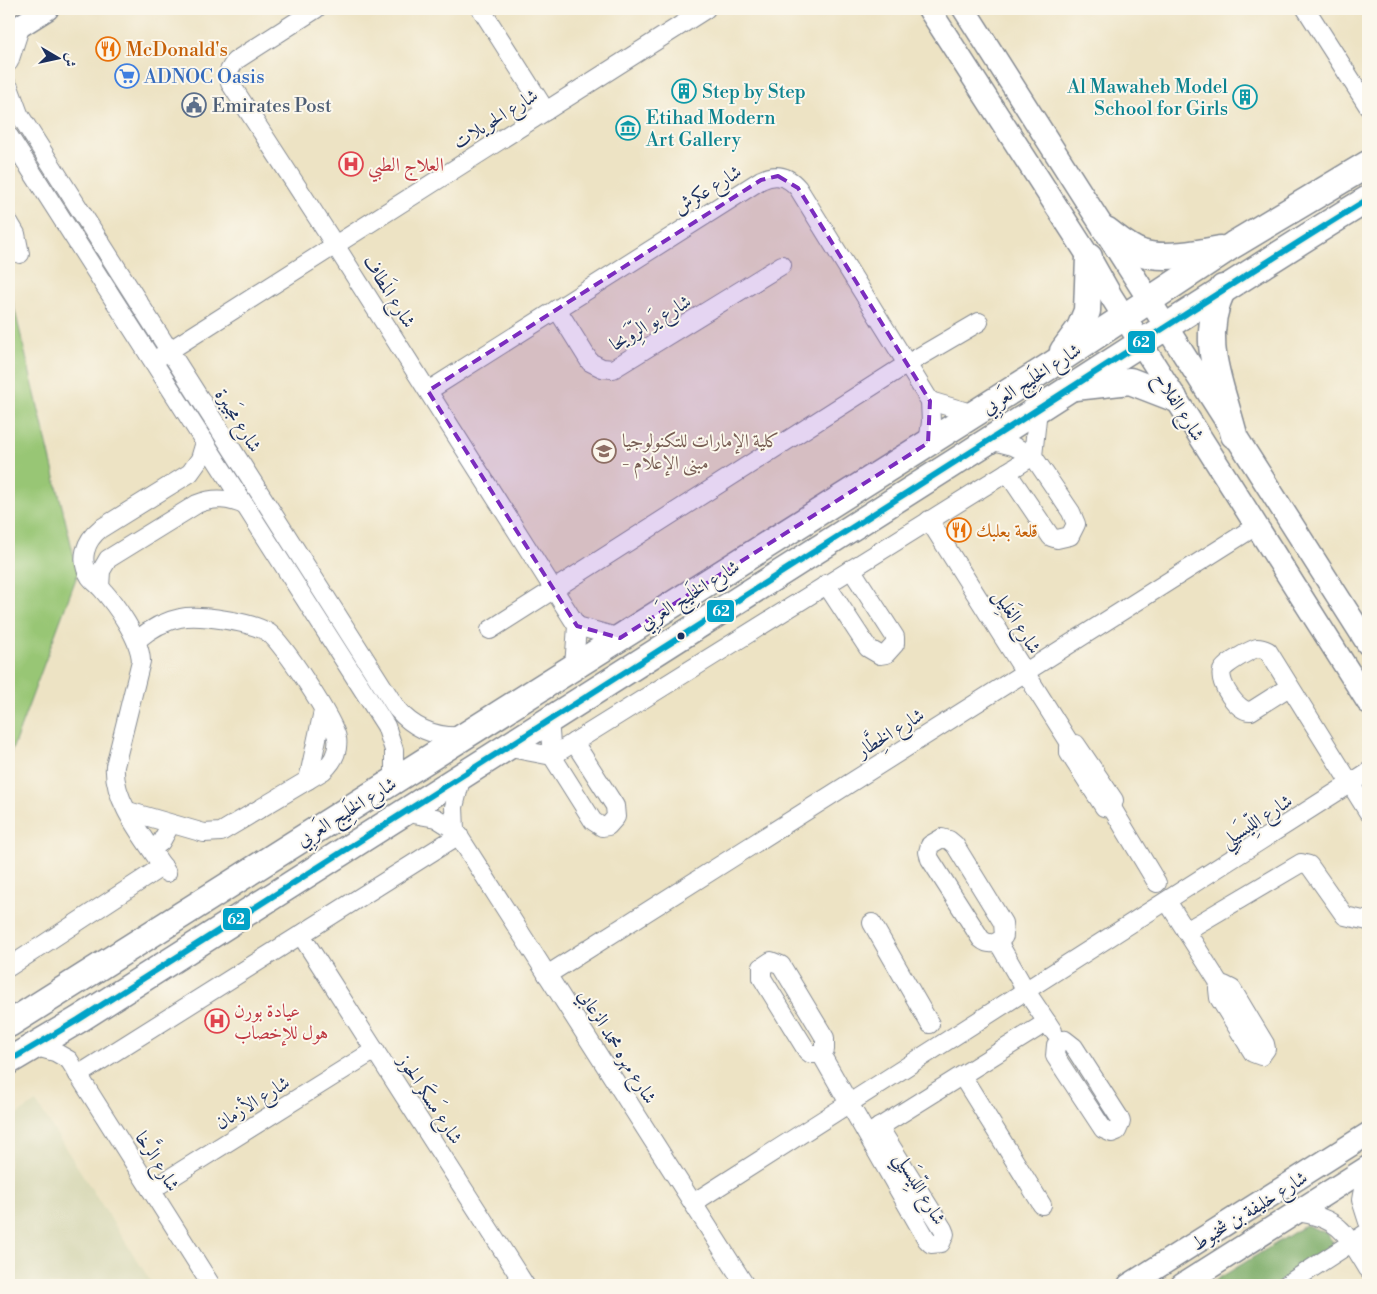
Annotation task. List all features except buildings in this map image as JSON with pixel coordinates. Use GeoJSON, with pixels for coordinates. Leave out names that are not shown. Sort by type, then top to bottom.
{"type":"FeatureCollection","features":[{"type":"Feature","properties":{"kind":"highway","name":"شارع الخَلِيج العَربِي"},"geometry":{"type":"LineString","coordinates":[[9,1024],[1053,364],[1234,244],[1368,164]]}},
{"type":"Feature","properties":{"kind":"highway","name":"شارع الخَلِيج العَربِي"},"geometry":{"type":"LineString","coordinates":[[9,1062],[990,440],[1223,288],[1368,199]]}},
{"type":"Feature","properties":{"kind":"highway"},"geometry":{"type":"LineString","coordinates":[[1106,230],[1135,250],[1149,255],[1194,254],[1234,244]]}},
{"type":"Feature","properties":{"kind":"highway"},"geometry":{"type":"LineString","coordinates":[[1053,364],[1086,317],[1089,257]]}},
{"type":"Feature","properties":{"kind":"highway"},"geometry":{"type":"LineString","coordinates":[[1223,288],[1213,314],[1210,337],[1212,352],[1234,435]]}},
{"type":"Feature","properties":{"kind":"highway"},"geometry":{"type":"LineString","coordinates":[[1067,388],[1123,380],[1143,385],[1174,398]]}},
{"type":"Feature","properties":{"kind":"main road"},"geometry":{"type":"LineString","coordinates":[[15,29],[47,9]]}},
{"type":"Feature","properties":{"kind":"main road","name":"شارع الفلاح"},"geometry":{"type":"LineString","coordinates":[[929,9],[1089,257],[1174,398],[1368,702]]}},
{"type":"Feature","properties":{"kind":"main road","name":"شارع الفلاح"},"geometry":{"type":"LineString","coordinates":[[964,9],[1368,644]]}},
{"type":"Feature","properties":{"kind":"main road","name":"شارع خليفة بن شخبوط"},"geometry":{"type":"LineString","coordinates":[[1129,1285],[1368,1134]]}},
{"type":"Feature","properties":{"kind":"main road","name":"شارع خليفة بن شخبوط"},"geometry":{"type":"LineString","coordinates":[[1182,1285],[1368,1167]]}},
{"type":"Feature","properties":{"kind":"street","name":"شارع المَطاف"},"geometry":{"type":"LineString","coordinates":[[316,9],[235,61],[229,77],[232,88],[335,245],[577,626]]}},
{"type":"Feature","properties":{"kind":"street"},"geometry":{"type":"LineString","coordinates":[[481,9],[546,111]]}},
{"type":"Feature","properties":{"kind":"street","name":"شارع الحويلات"},"geometry":{"type":"LineString","coordinates":[[154,360],[706,9]]}},
{"type":"Feature","properties":{"kind":"street"},"geometry":{"type":"LineString","coordinates":[[1306,9],[1368,106]]}},
{"type":"Feature","properties":{"kind":"street"},"geometry":{"type":"LineString","coordinates":[[9,62],[15,29]]}},
{"type":"Feature","properties":{"kind":"street","name":"شارع مجَيبرة"},"geometry":{"type":"LineString","coordinates":[[9,87],[19,114],[397,709],[408,720],[429,733],[446,736],[465,736]]}},
{"type":"Feature","properties":{"kind":"street"},"geometry":{"type":"LineString","coordinates":[[9,136],[154,360],[386,726],[394,750],[394,781]]}},
{"type":"Feature","properties":{"kind":"street","name":"شارع عكرش"},"geometry":{"type":"LineString","coordinates":[[428,391],[761,180],[778,176],[790,180],[798,188],[930,402]]}},
{"type":"Feature","properties":{"kind":"street"},"geometry":{"type":"LineString","coordinates":[[9,222],[16,234],[20,254]]}},
{"type":"Feature","properties":{"kind":"street","name":"شارع يَو الرِّوَيحا"},"geometry":{"type":"LineString","coordinates":[[557,309],[590,362],[602,368],[613,369],[782,265]]}},
{"type":"Feature","properties":{"kind":"street"},"geometry":{"type":"LineString","coordinates":[[490,630],[907,364],[979,322]]}},
{"type":"Feature","properties":{"kind":"street"},"geometry":{"type":"LineString","coordinates":[[928,443],[931,422],[930,402],[974,414]]}},
{"type":"Feature","properties":{"kind":"street","name":"شارع الخَلِيج العَربِي"},"geometry":{"type":"LineString","coordinates":[[990,440],[1013,446],[1033,456],[1038,409]]}},
{"type":"Feature","properties":{"kind":"street"},"geometry":{"type":"LineString","coordinates":[[9,967],[165,870],[116,789],[114,774],[141,661],[136,640],[86,569],[84,553],[90,540],[107,524],[184,478],[200,459],[205,442]]}},
{"type":"Feature","properties":{"kind":"street"},"geometry":{"type":"LineString","coordinates":[[505,747],[552,756],[826,584],[851,569],[929,520],[1007,472],[1033,456],[1074,517],[1076,524],[1070,536],[1057,539],[1051,537],[1007,472]]}},
{"type":"Feature","properties":{"kind":"street"},"geometry":{"type":"LineString","coordinates":[[100,587],[101,571],[108,559],[203,501],[224,499],[246,506]]}},
{"type":"Feature","properties":{"kind":"street","name":"شارع الغَلِيل"},"geometry":{"type":"LineString","coordinates":[[929,520],[1071,745],[1079,745],[1114,800],[1112,808],[1157,882]]}},
{"type":"Feature","properties":{"kind":"street","name":"شارع الخِطَّار"},"geometry":{"type":"LineString","coordinates":[[547,975],[1256,526]]}},
{"type":"Feature","properties":{"kind":"street"},"geometry":{"type":"LineString","coordinates":[[90,540],[94,553],[108,559]]}},
{"type":"Feature","properties":{"kind":"street"},"geometry":{"type":"LineString","coordinates":[[826,584],[868,648],[880,655],[886,654],[892,650],[895,637],[851,569]]}},
{"type":"Feature","properties":{"kind":"street"},"geometry":{"type":"LineString","coordinates":[[128,811],[204,833],[221,832],[328,767],[337,750],[337,736],[323,711],[281,645],[270,634],[253,625],[224,620],[182,617],[153,628],[136,640]]}},
{"type":"Feature","properties":{"kind":"street"},"geometry":{"type":"LineString","coordinates":[[574,667],[577,626],[620,638]]}},
{"type":"Feature","properties":{"kind":"street"},"geometry":{"type":"LineString","coordinates":[[1289,686],[1368,812]]}},
{"type":"Feature","properties":{"kind":"street"},"geometry":{"type":"LineString","coordinates":[[549,720],[552,756],[593,821],[597,825],[608,826],[616,817],[615,806],[574,742]]}},
{"type":"Feature","properties":{"kind":"street","name":"شارع اللِّيسَيلِي"},"geometry":{"type":"LineString","coordinates":[[693,1203],[1368,773]]}},
{"type":"Feature","properties":{"kind":"street","name":"شارع مهره محمد الزعابي"},"geometry":{"type":"LineString","coordinates":[[457,833],[454,807],[462,775]]}},
{"type":"Feature","properties":{"kind":"street","name":"شارع مهره محمد الزعابي"},"geometry":{"type":"LineString","coordinates":[[402,812],[436,818],[457,833],[745,1285]]}},
{"type":"Feature","properties":{"kind":"street"},"geometry":{"type":"LineString","coordinates":[[152,849],[161,842],[171,824]]}},
{"type":"Feature","properties":{"kind":"street"},"geometry":{"type":"LineString","coordinates":[[78,1075],[302,935],[457,833]]}},
{"type":"Feature","properties":{"kind":"street"},"geometry":{"type":"LineString","coordinates":[[942,838],[950,840],[1003,923],[1005,931],[998,942],[989,944],[981,939],[930,859],[928,852],[930,845],[936,840],[942,838]]}},
{"type":"Feature","properties":{"kind":"street"},"geometry":{"type":"LineString","coordinates":[[1186,931],[1301,863],[1309,865],[1346,916],[1368,921]]}},
{"type":"Feature","properties":{"kind":"street"},"geometry":{"type":"LineString","coordinates":[[1167,901],[1221,986]]}},
{"type":"Feature","properties":{"kind":"street"},"geometry":{"type":"LineString","coordinates":[[872,923],[930,1024]]}},
{"type":"Feature","properties":{"kind":"street","name":"شارع مَسكَر الحوز"},"geometry":{"type":"LineString","coordinates":[[302,935],[526,1285]]}},
{"type":"Feature","properties":{"kind":"street"},"geometry":{"type":"LineString","coordinates":[[998,942],[1026,991],[1060,1042]]}},
{"type":"Feature","properties":{"kind":"street","name":"شارع اللِّيسَيلِي"},"geometry":{"type":"LineString","coordinates":[[777,962],[786,974],[825,1038],[825,1050],[821,1054],[811,1054],[806,1051],[760,972],[765,963],[777,962]]}},
{"type":"Feature","properties":{"kind":"street"},"geometry":{"type":"LineString","coordinates":[[33,1046],[55,1052],[68,1059],[70,1039],[78,1020]]}},
{"type":"Feature","properties":{"kind":"street"},"geometry":{"type":"LineString","coordinates":[[873,1132],[1046,1022]]}},
{"type":"Feature","properties":{"kind":"street"},"geometry":{"type":"LineString","coordinates":[[1060,1042],[1070,1042],[1114,1109],[1121,1122],[1117,1131],[1107,1132],[1103,1129],[1055,1056],[1054,1050],[1060,1042]]}},
{"type":"Feature","properties":{"kind":"street","name":"شارع الأزمان"},"geometry":{"type":"LineString","coordinates":[[151,1190],[375,1050]]}},
{"type":"Feature","properties":{"kind":"street","name":"شارع اللِّيسَيلِي"},"geometry":{"type":"LineString","coordinates":[[821,1054],[848,1104],[873,1132],[943,1229],[945,1234],[941,1243],[931,1244],[927,1240],[873,1132]]}},
{"type":"Feature","properties":{"kind":"street","name":"شارع الرَّخا"},"geometry":{"type":"LineString","coordinates":[[68,1059],[211,1285]]}},
{"type":"Feature","properties":{"kind":"street"},"geometry":{"type":"LineString","coordinates":[[962,1076],[1042,1206]]}},
{"type":"Feature","properties":{"kind":"street"},"geometry":{"type":"LineString","coordinates":[[1368,1167],[1361,1200],[1368,1222]]}},
{"type":"Feature","properties":{"kind":"street"},"geometry":{"type":"LineString","coordinates":[[1297,1212],[1328,1219],[1340,1228],[1352,1242],[1368,1269]]}},
{"type":"Feature","properties":{"kind":"street"},"geometry":{"type":"LineString","coordinates":[[1286,1285],[1368,1232]]}},
{"type":"Feature","properties":{"kind":"highlighted area"},"geometry":{"type":"Polygon","coordinates":[[[778,176],[798,188],[930,401],[928,443],[620,638],[577,626],[428,391],[761,180],[778,176]]]}},
{"type":"Feature","properties":{"kind":"shaded area"},"geometry":{"type":"Polygon","coordinates":[[[36,1102],[153,1285],[9,1285],[9,1120],[36,1102]]]}},
{"type":"Feature","properties":{"kind":"green space"},"geometry":{"type":"Polygon","coordinates":[[[9,286],[78,573],[9,758],[9,286]]]}},
{"type":"Feature","properties":{"kind":"green space"},"geometry":{"type":"Polygon","coordinates":[[[1306,1225],[1326,1233],[1333,1242],[1332,1248],[1275,1285],[1208,1285],[1306,1225]]]}},
{"type":"Feature","properties":{"kind":"transit line","name":"62"},"geometry":{"type":"LineString","coordinates":[[9,1061],[78,1020],[1368,199]]}},
{"type":"Feature","properties":{"kind":"place","name":"McDonald's"},"geometry":{"type":"Point","coordinates":[108,49]}},
{"type":"Feature","properties":{"kind":"place","name":"ADNOC Oasis"},"geometry":{"type":"Point","coordinates":[127,76]}},
{"type":"Feature","properties":{"kind":"place","name":"Step by Step"},"geometry":{"type":"Point","coordinates":[684,91]}},
{"type":"Feature","properties":{"kind":"place","name":"Al Mawaheb Model School for Girls"},"geometry":{"type":"Point","coordinates":[1245,97]}},
{"type":"Feature","properties":{"kind":"place","name":"Emirates Post"},"geometry":{"type":"Point","coordinates":[194,105]}},
{"type":"Feature","properties":{"kind":"place","name":"Etihad Modern Art Gallery"},"geometry":{"type":"Point","coordinates":[628,128]}},
{"type":"Feature","properties":{"kind":"place","name":"العلاج الطبي"},"geometry":{"type":"Point","coordinates":[351,164]}},
{"type":"Feature","properties":{"kind":"place","name":"كلية الإمارات للتكنولوجيا - مبنى الإعلام"},"geometry":{"type":"Point","coordinates":[604,451]}},
{"type":"Feature","properties":{"kind":"place","name":"قلعة بعلبك"},"geometry":{"type":"Point","coordinates":[959,530]}},
{"type":"Feature","properties":{"kind":"place","name":"عيادة بورن هول للإخصاب"},"geometry":{"type":"Point","coordinates":[217,1021]}}]}
